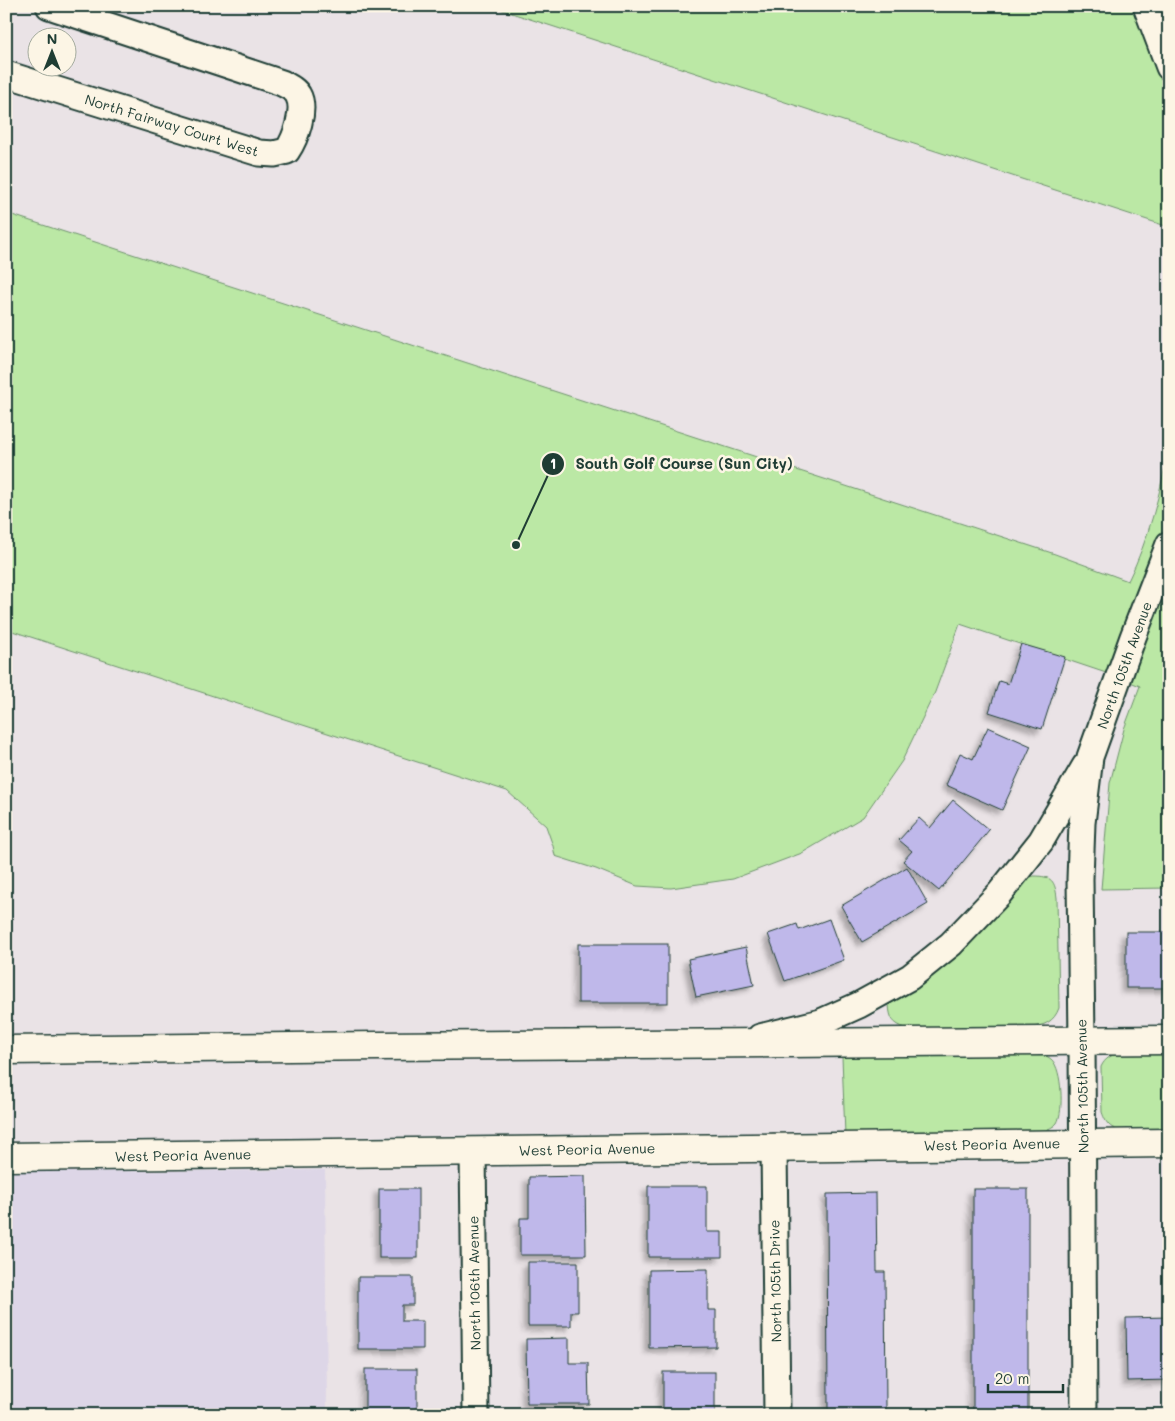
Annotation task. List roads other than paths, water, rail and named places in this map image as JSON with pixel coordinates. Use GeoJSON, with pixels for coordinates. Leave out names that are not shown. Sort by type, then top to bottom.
{"type":"FeatureCollection","features":[{"type":"Feature","properties":{"kind":"street","name":"North Fairway Court West"},"geometry":{"type":"LineString","coordinates":[[6,74],[259,153],[274,154],[287,151],[292,143],[302,105],[297,93],[282,82],[49,6]]}},
{"type":"Feature","properties":{"kind":"street"},"geometry":{"type":"LineString","coordinates":[[1146,6],[1169,67]]}},
{"type":"Feature","properties":{"kind":"street","name":"North 105th Avenue"},"geometry":{"type":"LineString","coordinates":[[733,1044],[821,1022],[859,1005],[910,977],[951,944],[999,894],[1041,841],[1090,757],[1169,544]]}},
{"type":"Feature","properties":{"kind":"street","name":"North 105th Avenue"},"geometry":{"type":"LineString","coordinates":[[1084,1415],[1080,879],[1082,823],[1090,757]]}},
{"type":"Feature","properties":{"kind":"street"},"geometry":{"type":"LineString","coordinates":[[6,1050],[1169,1040]]}},
{"type":"Feature","properties":{"kind":"street","name":"West Peoria Avenue"},"geometry":{"type":"LineString","coordinates":[[6,1157],[1169,1143]]}},
{"type":"Feature","properties":{"kind":"street","name":"North 105th Drive"},"geometry":{"type":"LineString","coordinates":[[774,1147],[777,1415]]}},
{"type":"Feature","properties":{"kind":"street","name":"North 106th Avenue"},"geometry":{"type":"LineString","coordinates":[[473,1151],[476,1415]]}},
{"type":"Feature","properties":{"kind":"place","name":"South Golf Course (Sun City)"},"geometry":{"type":"Point","coordinates":[516,545]}}]}
